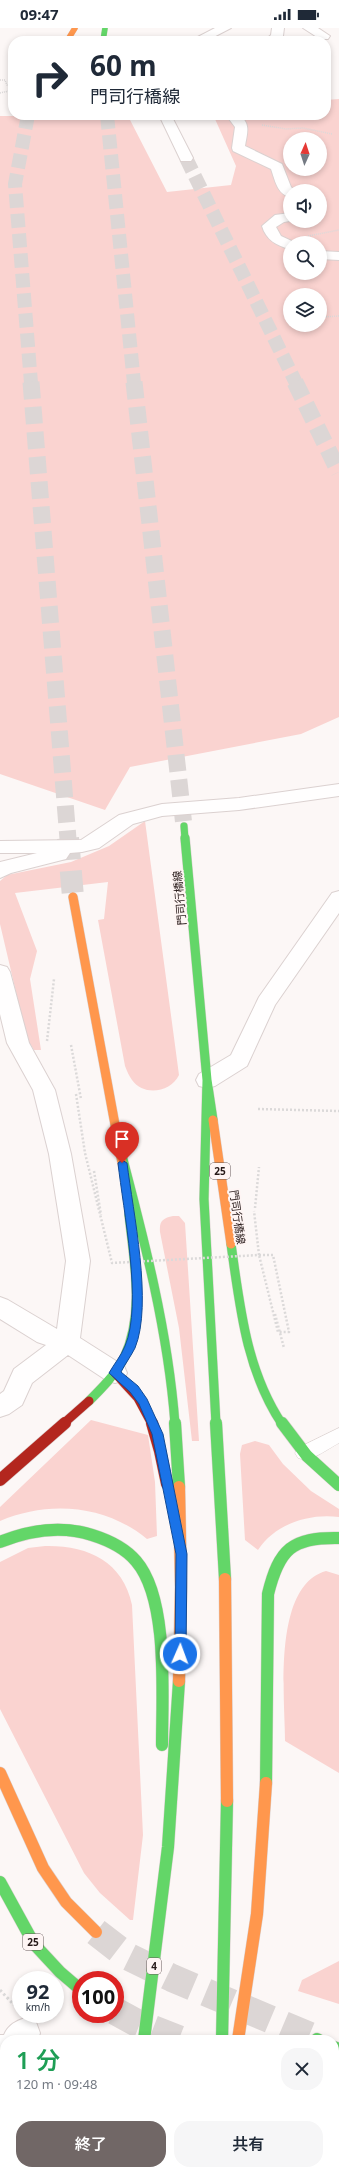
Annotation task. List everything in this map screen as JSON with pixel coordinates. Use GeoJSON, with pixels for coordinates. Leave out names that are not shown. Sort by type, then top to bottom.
{"type":"FeatureCollection","features":[{"type":"Feature","properties":{"kind":"main road","name":"門司行橋線"},"geometry":{"type":"LineString","coordinates":[[184,826],[208,1080],[233,1270],[241,1314],[253,1365],[266,1396],[284,1426],[304,1453],[339,1485]]}},
{"type":"Feature","properties":{"kind":"main road"},"geometry":{"type":"LineString","coordinates":[[0,1480],[98,1393],[114,1373],[130,1347],[136,1323],[136,1272],[120,1148],[73,897]]}},
{"type":"Feature","properties":{"kind":"main road"},"geometry":{"type":"LineString","coordinates":[[208,1080],[204,1198],[224,1542],[227,1658],[227,1782],[222,2035]]}},
{"type":"Feature","properties":{"kind":"main road"},"geometry":{"type":"LineString","coordinates":[[120,1148],[156,1289],[167,1352],[178,1468],[182,1625],[163,1892]]}},
{"type":"Feature","properties":{"kind":"main road"},"geometry":{"type":"LineString","coordinates":[[114,1373],[134,1389],[143,1402],[157,1434],[181,1554]]}},
{"type":"Feature","properties":{"kind":"main road"},"geometry":{"type":"LineString","coordinates":[[0,1542],[16,1535],[45,1529],[74,1530],[104,1538],[126,1553],[141,1569],[152,1592],[156,1619],[162,1693],[162,1757]]}},
{"type":"Feature","properties":{"kind":"main road"},"geometry":{"type":"LineString","coordinates":[[239,2035],[257,1914],[266,1806],[268,1594],[271,1573],[278,1557],[290,1546],[304,1538],[322,1536],[339,1538]]}},
{"type":"Feature","properties":{"kind":"main road"},"geometry":{"type":"LineString","coordinates":[[0,1774],[43,1868],[66,1902],[96,1932]]}},
{"type":"Feature","properties":{"kind":"main road"},"geometry":{"type":"LineString","coordinates":[[162,1781],[163,1892]]}},
{"type":"Feature","properties":{"kind":"main road","name":"25"},"geometry":{"type":"LineString","coordinates":[[0,1882],[34,1944],[60,1972],[72,1982]]}},
{"type":"Feature","properties":{"kind":"main road","name":"4"},"geometry":{"type":"LineString","coordinates":[[145,2035],[163,1892]]}},
{"type":"Feature","properties":{"kind":"street"},"geometry":{"type":"LineString","coordinates":[[207,36],[225,28]]}},
{"type":"Feature","properties":{"kind":"street"},"geometry":{"type":"LineString","coordinates":[[309,28],[324,36]]}},
{"type":"Feature","properties":{"kind":"street"},"geometry":{"type":"LineString","coordinates":[[167,120],[186,158]]}},
{"type":"Feature","properties":{"kind":"street"},"geometry":{"type":"LineString","coordinates":[[236,120],[241,125],[242,135],[238,148],[277,167],[283,184]]}},
{"type":"Feature","properties":{"kind":"street"},"geometry":{"type":"LineString","coordinates":[[283,218],[280,218],[269,226],[270,231],[275,238],[283,242]]}},
{"type":"Feature","properties":{"kind":"street"},"geometry":{"type":"LineString","coordinates":[[327,255],[339,256]]}},
{"type":"Feature","properties":{"kind":"street"},"geometry":{"type":"LineString","coordinates":[[0,847],[82,846],[92,843],[126,819],[162,810],[239,804],[339,790]]}},
{"type":"Feature","properties":{"kind":"street"},"geometry":{"type":"LineString","coordinates":[[0,871],[4,868],[59,854],[63,846]]}},
{"type":"Feature","properties":{"kind":"street"},"geometry":{"type":"LineString","coordinates":[[208,1080],[239,1060],[266,1002],[339,898]]}},
{"type":"Feature","properties":{"kind":"street"},"geometry":{"type":"LineString","coordinates":[[0,972],[18,1043],[44,1090],[61,1161],[78,1261],[66,1342],[23,1376],[13,1398],[0,1407]]}},
{"type":"Feature","properties":{"kind":"street"},"geometry":{"type":"LineString","coordinates":[[0,1307],[46,1335],[66,1342],[114,1373]]}},
{"type":"Feature","properties":{"kind":"lane"},"geometry":{"type":"LineString","coordinates":[[304,1453],[339,1435]]}},
{"type":"Feature","properties":{"kind":"path"},"geometry":{"type":"LineString","coordinates":[[0,80],[5,80],[8,85]]}},
{"type":"Feature","properties":{"kind":"path"},"geometry":{"type":"LineString","coordinates":[[241,125],[267,125],[286,129],[303,128],[332,134]]}},
{"type":"Feature","properties":{"kind":"path"},"geometry":{"type":"LineString","coordinates":[[327,317],[339,316]]}},
{"type":"Feature","properties":{"kind":"path"},"geometry":{"type":"LineString","coordinates":[[47,1042],[54,979]]}},
{"type":"Feature","properties":{"kind":"path"},"geometry":{"type":"LineString","coordinates":[[71,1039],[85,1153],[112,1263],[259,1255],[273,1255],[289,1332],[278,1332],[259,1255],[254,1211],[259,1167]]}},
{"type":"Feature","properties":{"kind":"path"},"geometry":{"type":"LineString","coordinates":[[78,1093],[82,1100]]}},
{"type":"Feature","properties":{"kind":"path"},"geometry":{"type":"LineString","coordinates":[[258,1109],[339,1111]]}},
{"type":"Feature","properties":{"kind":"path"},"geometry":{"type":"LineString","coordinates":[[94,1167],[106,1257]]}},
{"type":"Feature","properties":{"kind":"path"},"geometry":{"type":"LineString","coordinates":[[259,1255],[284,1348]]}},
{"type":"Feature","properties":{"kind":"path"},"geometry":{"type":"LineString","coordinates":[[0,1990],[16,2032]]}},
{"type":"Feature","properties":{"kind":"shaded area"},"geometry":{"type":"Polygon","coordinates":[[[339,99],[339,717],[301,734],[130,767],[105,810],[0,774],[0,116],[8,116],[8,120],[130,120],[167,192],[231,185],[236,166],[215,120],[331,120],[331,100],[339,99]]]}},
{"type":"Feature","properties":{"kind":"shaded area"},"geometry":{"type":"Polygon","coordinates":[[[145,821],[179,1075],[170,1085],[164,1089],[157,1090],[143,1089],[137,1085],[131,1078],[125,1066],[98,920],[104,919],[108,882],[15,893],[37,951],[30,979],[41,1050],[34,1050],[27,1039],[0,924],[0,881],[7,875],[71,862],[109,846],[145,821]]]}},
{"type":"Feature","properties":{"kind":"shaded area"},"geometry":{"type":"Polygon","coordinates":[[[173,1216],[179,1216],[185,1223],[199,1441],[192,1441],[179,1328],[160,1232],[160,1225],[162,1221],[173,1216]]]}},
{"type":"Feature","properties":{"kind":"shaded area"},"geometry":{"type":"Polygon","coordinates":[[[91,1420],[148,1435],[155,1482],[157,1536],[147,1539],[114,1519],[76,1509],[38,1510],[19,1514],[0,1521],[0,1507],[91,1420]]]}},
{"type":"Feature","properties":{"kind":"shaded area"},"geometry":{"type":"Polygon","coordinates":[[[255,1441],[269,1445],[283,1464],[311,1491],[339,1509],[339,1517],[316,1517],[294,1522],[274,1533],[258,1550],[245,1540],[240,1454],[242,1445],[255,1441]]]}},
{"type":"Feature","properties":{"kind":"shaded area"},"geometry":{"type":"Polygon","coordinates":[[[60,1546],[75,1549],[89,1553],[101,1559],[112,1567],[121,1577],[132,1605],[143,1835],[133,1920],[130,1920],[100,1893],[84,1873],[0,1709],[0,1562],[28,1548],[60,1546]]]}},
{"type":"Feature","properties":{"kind":"shaded area"},"geometry":{"type":"Polygon","coordinates":[[[326,1571],[339,1575],[339,1773],[285,1741],[284,1673],[285,1646],[289,1620],[297,1598],[309,1581],[326,1571]]]}},
{"type":"Feature","properties":{"kind":"shaded area"},"geometry":{"type":"Polygon","coordinates":[[[339,1961],[339,2004],[298,1991],[302,1980],[339,1961]]]}},
{"type":"Feature","properties":{"kind":"tunnel"},"geometry":{"type":"LineString","coordinates":[[27,120],[15,184],[31,383]]}},
{"type":"Feature","properties":{"kind":"tunnel"},"geometry":{"type":"LineString","coordinates":[[108,120],[134,383]]}},
{"type":"Feature","properties":{"kind":"tunnel"},"geometry":{"type":"LineString","coordinates":[[186,158],[296,383]]}},
{"type":"Feature","properties":{"kind":"tunnel"},"geometry":{"type":"LineString","coordinates":[[31,382],[68,839]]}},
{"type":"Feature","properties":{"kind":"tunnel"},"geometry":{"type":"LineString","coordinates":[[134,382],[184,826]]}},
{"type":"Feature","properties":{"kind":"tunnel"},"geometry":{"type":"LineString","coordinates":[[295,382],[339,472]]}},
{"type":"Feature","properties":{"kind":"tunnel"},"geometry":{"type":"LineString","coordinates":[[68,838],[73,897]]}},
{"type":"Feature","properties":{"kind":"tunnel"},"geometry":{"type":"LineString","coordinates":[[96,1932],[127,1956],[172,1978],[307,2035]]}},
{"type":"Feature","properties":{"kind":"tunnel"},"geometry":{"type":"LineString","coordinates":[[124,2016],[137,2023],[168,2035]]}},
{"type":"Feature","properties":{"kind":"traffic: fast"},"geometry":{"type":"LineString","coordinates":[[104,36],[105,28]]}},
{"type":"Feature","properties":{"kind":"traffic: fast"},"geometry":{"type":"LineString","coordinates":[[184,826],[207,1080],[213,1120]]}},
{"type":"Feature","properties":{"kind":"traffic: fast"},"geometry":{"type":"LineString","coordinates":[[207,1080],[204,1199],[225,1579]]}},
{"type":"Feature","properties":{"kind":"traffic: fast"},"geometry":{"type":"LineString","coordinates":[[120,1148],[151,1273],[167,1348],[172,1383],[179,1487]]}},
{"type":"Feature","properties":{"kind":"traffic: fast"},"geometry":{"type":"LineString","coordinates":[[89,1401],[109,1380],[123,1359],[132,1337],[136,1315],[136,1292],[129,1215]]}},
{"type":"Feature","properties":{"kind":"traffic: fast"},"geometry":{"type":"LineString","coordinates":[[231,1244],[245,1334],[253,1364],[262,1388],[288,1432],[303,1452],[339,1485]]}},
{"type":"Feature","properties":{"kind":"traffic: fast"},"geometry":{"type":"LineString","coordinates":[[0,1542],[42,1530],[64,1530],[86,1533],[94,1535],[124,1550],[141,1568],[149,1585],[159,1629],[162,1679],[162,1745]]}},
{"type":"Feature","properties":{"kind":"traffic: fast"},"geometry":{"type":"LineString","coordinates":[[266,1783],[268,1594],[272,1578],[276,1565],[282,1555],[298,1542],[309,1539],[339,1538]]}},
{"type":"Feature","properties":{"kind":"traffic: fast"},"geometry":{"type":"LineString","coordinates":[[145,2035],[168,1847],[179,1681]]}},
{"type":"Feature","properties":{"kind":"traffic: fast"},"geometry":{"type":"LineString","coordinates":[[222,2035],[227,1801]]}},
{"type":"Feature","properties":{"kind":"traffic: fast"},"geometry":{"type":"LineString","coordinates":[[0,1882],[34,1944],[60,1972],[72,1982]]}},
{"type":"Feature","properties":{"kind":"traffic: slow"},"geometry":{"type":"LineString","coordinates":[[70,36],[75,28]]}},
{"type":"Feature","properties":{"kind":"traffic: slow"},"geometry":{"type":"LineString","coordinates":[[73,897],[123,1168]]}},
{"type":"Feature","properties":{"kind":"traffic: slow"},"geometry":{"type":"LineString","coordinates":[[213,1120],[231,1244]]}},
{"type":"Feature","properties":{"kind":"traffic: slow"},"geometry":{"type":"LineString","coordinates":[[179,1487],[181,1587],[179,1681]]}},
{"type":"Feature","properties":{"kind":"traffic: slow"},"geometry":{"type":"LineString","coordinates":[[225,1579],[227,1801]]}},
{"type":"Feature","properties":{"kind":"traffic: slow"},"geometry":{"type":"LineString","coordinates":[[0,1773],[43,1868],[66,1902],[96,1932]]}},
{"type":"Feature","properties":{"kind":"traffic: slow"},"geometry":{"type":"LineString","coordinates":[[239,2035],[257,1914],[266,1783]]}},
{"type":"Feature","properties":{"kind":"traffic: jam"},"geometry":{"type":"LineString","coordinates":[[115,1373],[128,1386],[146,1410],[157,1436],[167,1484]]}},
{"type":"Feature","properties":{"kind":"traffic: jam"},"geometry":{"type":"LineString","coordinates":[[0,1480],[89,1401]]}},
{"type":"Feature","properties":{"kind":"route"},"geometry":{"type":"LineString","coordinates":[[122,1163],[136,1272],[137,1298],[136,1323],[130,1347],[114,1373],[134,1389],[152,1419],[157,1434],[181,1554],[182,1625],[180,1654]]}}]}
